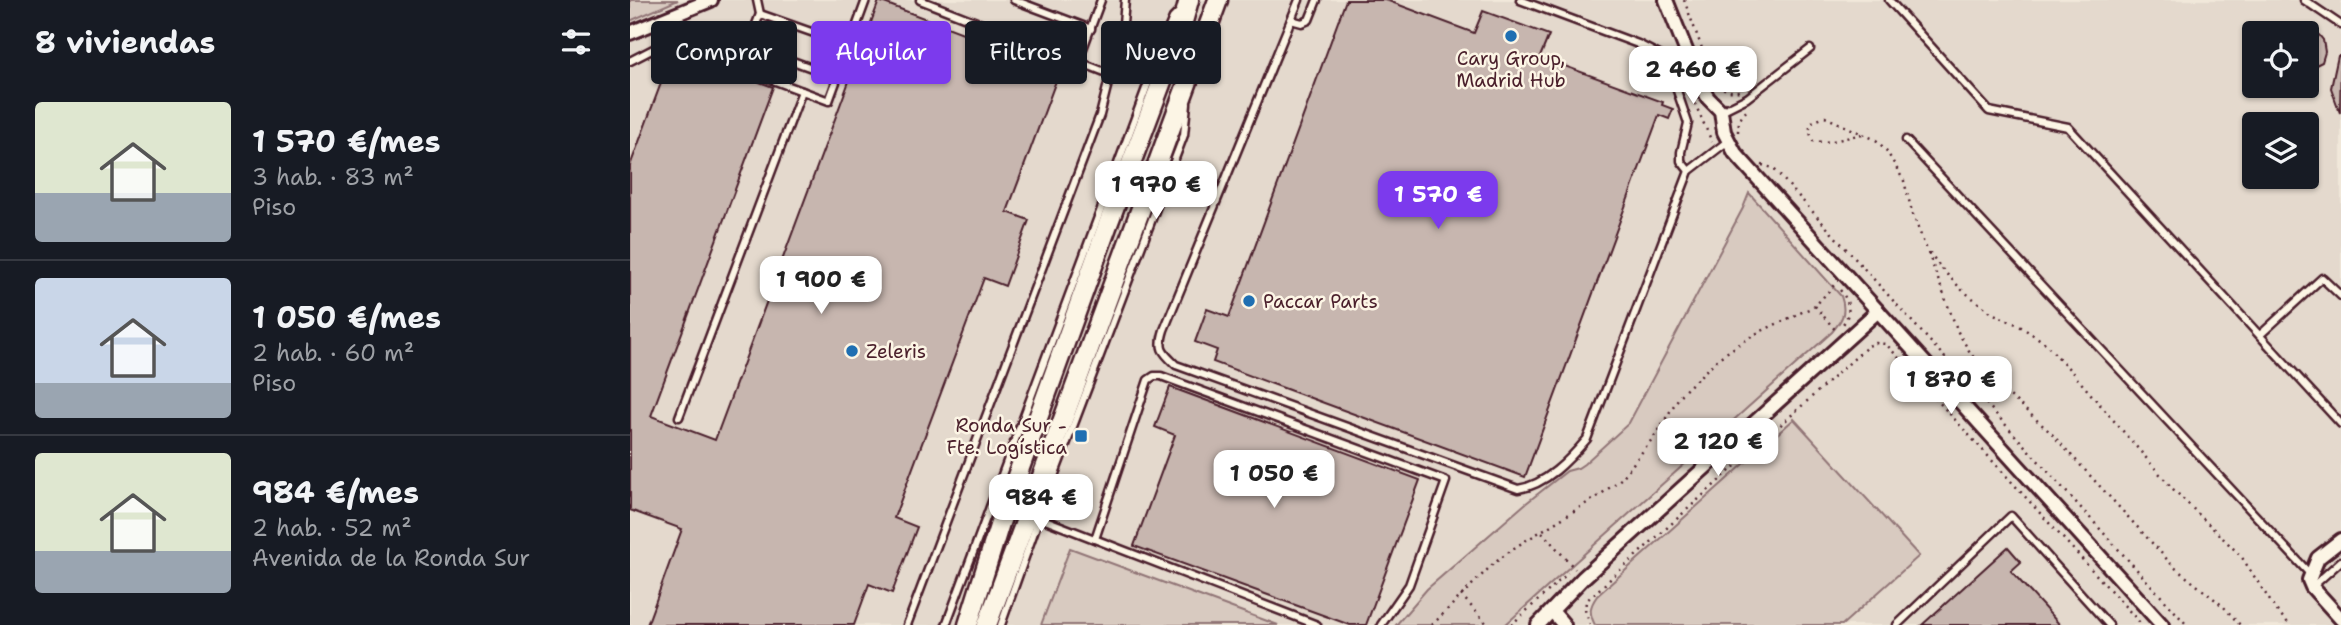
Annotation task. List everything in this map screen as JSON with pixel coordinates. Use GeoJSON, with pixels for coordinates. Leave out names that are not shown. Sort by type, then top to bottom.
{"type":"FeatureCollection","features":[{"type":"Feature","properties":{"kind":"main road"},"geometry":{"type":"LineString","coordinates":[[987,625],[1045,485],[1129,236],[1218,0]]}},
{"type":"Feature","properties":{"kind":"main road"},"geometry":{"type":"LineString","coordinates":[[968,625],[1000,523],[1012,472],[1179,36],[1187,1]]}},
{"type":"Feature","properties":{"kind":"street"},"geometry":{"type":"LineString","coordinates":[[630,33],[711,0]]}},
{"type":"Feature","properties":{"kind":"street"},"geometry":{"type":"LineString","coordinates":[[1666,0],[1699,83],[1708,98],[1721,111],[1734,140],[1735,153],[2162,625]]}},
{"type":"Feature","properties":{"kind":"street"},"geometry":{"type":"LineString","coordinates":[[1538,625],[1583,578],[1878,311]]}},
{"type":"Feature","properties":{"kind":"street"},"geometry":{"type":"LineString","coordinates":[[2341,540],[2318,558],[2311,580],[2341,619]]}},
{"type":"Feature","properties":{"kind":"street"},"geometry":{"type":"LineString","coordinates":[[1552,611],[1564,625]]}},
{"type":"Feature","properties":{"kind":"lane"},"geometry":{"type":"LineString","coordinates":[[757,0],[760,14],[757,21]]}},
{"type":"Feature","properties":{"kind":"lane"},"geometry":{"type":"LineString","coordinates":[[630,61],[669,41],[829,101],[866,0]]}},
{"type":"Feature","properties":{"kind":"lane"},"geometry":{"type":"LineString","coordinates":[[920,0],[974,21]]}},
{"type":"Feature","properties":{"kind":"lane"},"geometry":{"type":"LineString","coordinates":[[1014,0],[1091,29]]}},
{"type":"Feature","properties":{"kind":"lane"},"geometry":{"type":"LineString","coordinates":[[1087,39],[1101,0]]}},
{"type":"Feature","properties":{"kind":"lane"},"geometry":{"type":"LineString","coordinates":[[1123,21],[1125,0]]}},
{"type":"Feature","properties":{"kind":"lane"},"geometry":{"type":"LineString","coordinates":[[1299,0],[1164,330],[1160,342],[1163,353],[1176,365],[1518,489],[1530,487],[1565,464],[1587,439],[1689,171],[1716,149],[1734,140]]}},
{"type":"Feature","properties":{"kind":"lane"},"geometry":{"type":"LineString","coordinates":[[1291,20],[1302,23],[1309,20],[1317,0]]}},
{"type":"Feature","properties":{"kind":"lane"},"geometry":{"type":"LineString","coordinates":[[1522,0],[1638,44],[1661,56],[1672,76],[1688,123],[1681,161],[1689,171]]}},
{"type":"Feature","properties":{"kind":"lane"},"geometry":{"type":"LineString","coordinates":[[1889,0],[1989,111],[2068,127],[2341,424]]}},
{"type":"Feature","properties":{"kind":"lane"},"geometry":{"type":"LineString","coordinates":[[2304,0],[2341,25]]}},
{"type":"Feature","properties":{"kind":"lane"},"geometry":{"type":"LineString","coordinates":[[760,14],[780,21]]}},
{"type":"Feature","properties":{"kind":"lane"},"geometry":{"type":"LineString","coordinates":[[797,27],[831,39],[836,44],[827,71],[797,63]]}},
{"type":"Feature","properties":{"kind":"lane"},"geometry":{"type":"LineString","coordinates":[[1721,111],[1747,99],[1810,50]]}},
{"type":"Feature","properties":{"kind":"lane"},"geometry":{"type":"LineString","coordinates":[[907,625],[1100,115],[1108,84]]}},
{"type":"Feature","properties":{"kind":"lane"},"geometry":{"type":"LineString","coordinates":[[679,417],[802,91]]}},
{"type":"Feature","properties":{"kind":"lane"},"geometry":{"type":"LineString","coordinates":[[1906,140],[2311,580],[2341,561]]}},
{"type":"Feature","properties":{"kind":"lane"},"geometry":{"type":"LineString","coordinates":[[2260,335],[2322,278],[2341,296]]}},
{"type":"Feature","properties":{"kind":"lane"},"geometry":{"type":"LineString","coordinates":[[1095,539],[1148,380],[1161,376],[1446,481],[1409,585],[1381,625]]}},
{"type":"Feature","properties":{"kind":"lane"},"geometry":{"type":"LineString","coordinates":[[946,625],[1012,472]]}},
{"type":"Feature","properties":{"kind":"lane"},"geometry":{"type":"LineString","coordinates":[[1002,625],[1040,518],[1045,485]]}},
{"type":"Feature","properties":{"kind":"lane"},"geometry":{"type":"LineString","coordinates":[[1897,625],[2011,516],[2109,625]]}},
{"type":"Feature","properties":{"kind":"lane"},"geometry":{"type":"LineString","coordinates":[[1040,518],[1317,625]]}},
{"type":"Feature","properties":{"kind":"path"},"geometry":{"type":"LineString","coordinates":[[1684,0],[1713,78],[1719,87],[1737,92],[1745,87]]}},
{"type":"Feature","properties":{"kind":"path"},"geometry":{"type":"LineString","coordinates":[[1691,95],[1716,149]]}},
{"type":"Feature","properties":{"kind":"path"},"geometry":{"type":"LineString","coordinates":[[1734,140],[1742,114],[1753,106]]}},
{"type":"Feature","properties":{"kind":"path"},"geometry":{"type":"LineString","coordinates":[[1861,134],[1828,144],[1813,141],[1808,131],[1812,122],[1825,117],[1876,140],[1904,181],[1912,212],[1958,332],[1971,354],[1990,378],[2050,432],[2174,567],[2223,606],[2240,625]]}},
{"type":"Feature","properties":{"kind":"path"},"geometry":{"type":"LineString","coordinates":[[1761,164],[1773,168],[2187,625]]}},
{"type":"Feature","properties":{"kind":"path"},"geometry":{"type":"LineString","coordinates":[[1925,246],[1962,290],[1992,313],[2018,325],[2044,342],[2172,488],[2242,556],[2276,610],[2290,625]]}},
{"type":"Feature","properties":{"kind":"path"},"geometry":{"type":"LineString","coordinates":[[1432,625],[1493,564],[1622,478],[1656,434],[1681,394],[1720,357],[1752,335],[1815,306],[1835,284],[1848,300],[1847,319],[1837,332],[1815,306]]}},
{"type":"Feature","properties":{"kind":"path"},"geometry":{"type":"LineString","coordinates":[[1590,625],[1585,610],[1586,601],[1868,346],[1876,343],[1886,344],[2142,625]]}},
{"type":"Feature","properties":{"kind":"path"},"geometry":{"type":"LineString","coordinates":[[1511,625],[1574,568],[1542,532]]}},
{"type":"Feature","properties":{"kind":"path"},"geometry":{"type":"LineString","coordinates":[[1461,595],[1488,625]]}},
{"type":"Feature","properties":{"kind":"shaded area"},"geometry":{"type":"Polygon","coordinates":[[[630,0],[2341,0],[2341,625],[630,625],[630,0]]]}},
{"type":"Feature","properties":{"kind":"shaded area"},"geometry":{"type":"Polygon","coordinates":[[[630,0],[678,0],[630,21],[630,0]]]}},
{"type":"Feature","properties":{"kind":"shaded area"},"geometry":{"type":"Polygon","coordinates":[[[1749,193],[1841,296],[1844,307],[1842,316],[1832,332],[1505,625],[1396,625],[1427,589],[1525,504],[1567,471],[1584,464],[1629,423],[1749,193]]]}},
{"type":"Feature","properties":{"kind":"shaded area"},"geometry":{"type":"Polygon","coordinates":[[[1794,419],[1919,556],[1842,625],[1595,625],[1591,610],[1597,596],[1794,419]]]}},
{"type":"Feature","properties":{"kind":"shaded area"},"geometry":{"type":"Polygon","coordinates":[[[1070,548],[1278,625],[1041,625],[1070,548]]]}},
{"type":"Feature","properties":{"kind":"building"},"geometry":{"type":"Polygon","coordinates":[[[1346,0],[1386,0],[1474,33],[1483,11],[1549,35],[1540,57],[1663,102],[1662,105],[1673,109],[1669,119],[1659,115],[1525,477],[1213,362],[1217,350],[1195,342],[1207,309],[1229,317],[1346,0]]]}},
{"type":"Feature","properties":{"kind":"building","name":"Zeleris"},"geometry":{"type":"Polygon","coordinates":[[[879,1],[931,21],[872,21],[879,1]]]}},
{"type":"Feature","properties":{"kind":"building","name":"Zeleris"},"geometry":{"type":"Polygon","coordinates":[[[951,28],[965,34],[965,84],[1055,84],[1007,212],[1029,220],[1005,286],[984,278],[894,518],[917,527],[892,593],[869,584],[854,625],[647,625],[682,529],[630,510],[630,166],[661,84],[765,84],[773,87],[651,416],[715,440],[848,84],[951,84],[951,28]]]}},
{"type":"Feature","properties":{"kind":"building"},"geometry":{"type":"Polygon","coordinates":[[[2319,35],[2323,40],[2325,52],[2319,64],[2319,35]]]}},
{"type":"Feature","properties":{"kind":"building"},"geometry":{"type":"Polygon","coordinates":[[[2338,56],[2341,56],[2340,113],[2331,88],[2338,56]]]}},
{"type":"Feature","properties":{"kind":"building"},"geometry":{"type":"Polygon","coordinates":[[[1170,387],[1420,480],[1366,625],[1350,625],[1134,546],[1175,435],[1155,427],[1170,387]]]}},
{"type":"Feature","properties":{"kind":"building"},"geometry":{"type":"Polygon","coordinates":[[[2008,547],[2021,562],[2011,571],[2060,625],[1922,625],[2008,547]]]}},
{"type":"Feature","properties":{"kind":"place","name":"Cary Group, Madrid Hub"},"geometry":{"type":"Point","coordinates":[1511,36]}},
{"type":"Feature","properties":{"kind":"place","name":"Paccar Parts"},"geometry":{"type":"Point","coordinates":[1249,301]}},
{"type":"Feature","properties":{"kind":"place","name":"Zeleris"},"geometry":{"type":"Point","coordinates":[852,351]}},
{"type":"Feature","properties":{"kind":"place","name":"Ronda Sur - Fte. Logística"},"geometry":{"type":"Point","coordinates":[1081,436]}}]}
